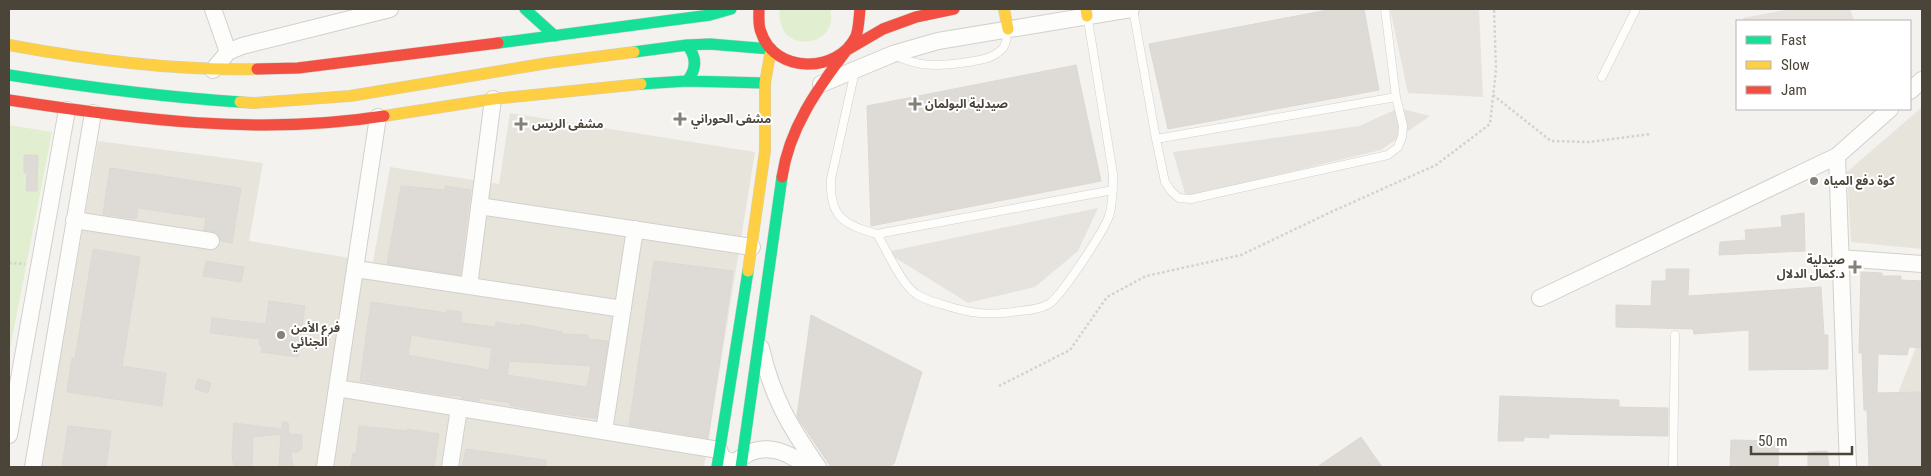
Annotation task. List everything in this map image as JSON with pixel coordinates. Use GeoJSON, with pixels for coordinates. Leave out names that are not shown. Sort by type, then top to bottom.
{"type":"FeatureCollection","features":[{"type":"Feature","properties":{"kind":"main road"},"geometry":{"type":"LineString","coordinates":[[526,9],[555,36]]}},
{"type":"Feature","properties":{"kind":"main road"},"geometry":{"type":"LineString","coordinates":[[9,45],[53,53],[212,70],[307,67],[710,16],[731,9]]}},
{"type":"Feature","properties":{"kind":"main road"},"geometry":{"type":"LineString","coordinates":[[759,9],[760,25],[764,38],[771,49],[785,60],[801,66],[818,66],[834,60],[847,50],[891,26],[916,17],[954,9]]}},
{"type":"Feature","properties":{"kind":"main road"},"geometry":{"type":"LineString","coordinates":[[741,462],[784,164],[794,130],[811,98],[856,37],[860,21],[860,9]]}},
{"type":"Feature","properties":{"kind":"main road"},"geometry":{"type":"LineString","coordinates":[[1004,9],[1008,29]]}},
{"type":"Feature","properties":{"kind":"main road"},"geometry":{"type":"LineString","coordinates":[[9,75],[162,97],[253,103],[350,96],[538,64],[687,45],[710,44],[771,49]]}},
{"type":"Feature","properties":{"kind":"main road"},"geometry":{"type":"LineString","coordinates":[[687,45],[694,54],[696,66],[687,81]]}},
{"type":"Feature","properties":{"kind":"main road"},"geometry":{"type":"LineString","coordinates":[[717,467],[752,247],[765,151],[765,83],[771,49]]}},
{"type":"Feature","properties":{"kind":"main road"},"geometry":{"type":"LineString","coordinates":[[9,100],[93,114],[225,125],[272,126],[378,118],[493,99],[687,81],[765,83]]}},
{"type":"Feature","properties":{"kind":"street"},"geometry":{"type":"LineString","coordinates":[[213,9],[228,52]]}},
{"type":"Feature","properties":{"kind":"street"},"geometry":{"type":"LineString","coordinates":[[212,70],[228,52],[242,46],[372,10],[390,9]]}},
{"type":"Feature","properties":{"kind":"street"},"geometry":{"type":"LineString","coordinates":[[821,84],[893,54],[938,41],[1008,29],[1087,12],[1132,9]]}},
{"type":"Feature","properties":{"kind":"street"},"geometry":{"type":"LineString","coordinates":[[1911,90],[1922,80]]}},
{"type":"Feature","properties":{"kind":"street"},"geometry":{"type":"LineString","coordinates":[[469,286],[493,99]]}},
{"type":"Feature","properties":{"kind":"street"},"geometry":{"type":"LineString","coordinates":[[9,435],[11,407],[67,110]]}},
{"type":"Feature","properties":{"kind":"street"},"geometry":{"type":"LineString","coordinates":[[1540,298],[1837,156],[1889,110]]}},
{"type":"Feature","properties":{"kind":"street"},"geometry":{"type":"LineString","coordinates":[[33,467],[93,114]]}},
{"type":"Feature","properties":{"kind":"street"},"geometry":{"type":"LineString","coordinates":[[325,467],[378,118]]}},
{"type":"Feature","properties":{"kind":"street"},"geometry":{"type":"LineString","coordinates":[[1837,156],[1848,467]]}},
{"type":"Feature","properties":{"kind":"street"},"geometry":{"type":"LineString","coordinates":[[479,206],[752,247]]}},
{"type":"Feature","properties":{"kind":"street"},"geometry":{"type":"LineString","coordinates":[[74,220],[211,241]]}},
{"type":"Feature","properties":{"kind":"street"},"geometry":{"type":"LineString","coordinates":[[604,431],[635,230]]}},
{"type":"Feature","properties":{"kind":"street"},"geometry":{"type":"LineString","coordinates":[[1840,258],[1922,264]]}},
{"type":"Feature","properties":{"kind":"street"},"geometry":{"type":"LineString","coordinates":[[356,269],[623,309]]}},
{"type":"Feature","properties":{"kind":"street"},"geometry":{"type":"LineString","coordinates":[[759,339],[768,376],[780,406],[796,435],[818,467]]}},
{"type":"Feature","properties":{"kind":"street"},"geometry":{"type":"LineString","coordinates":[[337,388],[719,450],[722,458],[727,462],[741,462],[757,450],[772,449],[788,454],[807,467]]}},
{"type":"Feature","properties":{"kind":"street"},"geometry":{"type":"LineString","coordinates":[[450,467],[459,408]]}},
{"type":"Feature","properties":{"kind":"lane"},"geometry":{"type":"LineString","coordinates":[[1132,9],[1156,139],[1166,182],[1171,191],[1179,198],[1191,199],[1388,155],[1398,147],[1402,137],[1403,126],[1396,98],[1384,9]]}},
{"type":"Feature","properties":{"kind":"lane"},"geometry":{"type":"LineString","coordinates":[[1602,77],[1636,9]]}},
{"type":"Feature","properties":{"kind":"lane"},"geometry":{"type":"LineString","coordinates":[[877,234],[906,282],[915,293],[927,300],[964,312],[995,315],[1038,309],[1058,295],[1109,216],[1113,190],[1112,165],[1087,12]]}},
{"type":"Feature","properties":{"kind":"lane"},"geometry":{"type":"LineString","coordinates":[[893,54],[910,62],[931,66],[943,66],[985,59],[1002,50],[1008,29]]}},
{"type":"Feature","properties":{"kind":"lane"},"geometry":{"type":"LineString","coordinates":[[855,70],[831,179],[830,193],[833,208],[843,222],[857,229],[877,234],[1113,190]]}},
{"type":"Feature","properties":{"kind":"lane"},"geometry":{"type":"LineString","coordinates":[[1156,139],[1396,98]]}},
{"type":"Feature","properties":{"kind":"lane"},"geometry":{"type":"LineString","coordinates":[[1673,467],[1675,336]]}},
{"type":"Feature","properties":{"kind":"path"},"geometry":{"type":"LineString","coordinates":[[999,386],[1070,350],[1107,297],[1146,276],[1241,255],[1436,165],[1490,124],[1496,70],[1494,9]]}},
{"type":"Feature","properties":{"kind":"path"},"geometry":{"type":"LineString","coordinates":[[1493,95],[1551,141],[1589,142],[1651,134]]}},
{"type":"Feature","properties":{"kind":"path"},"geometry":{"type":"LineString","coordinates":[[9,263],[26,264]]}},
{"type":"Feature","properties":{"kind":"shaded area"},"geometry":{"type":"Polygon","coordinates":[[[1390,9],[1479,9],[1483,97],[1408,93],[1390,9]]]}},
{"type":"Feature","properties":{"kind":"shaded area"},"geometry":{"type":"Polygon","coordinates":[[[1790,9],[1850,9],[1854,20],[1744,20],[1743,18],[1790,9]]]}},
{"type":"Feature","properties":{"kind":"shaded area"},"geometry":{"type":"Polygon","coordinates":[[[1922,107],[1922,249],[1851,242],[1847,172],[1922,107]]]}},
{"type":"Feature","properties":{"kind":"shaded area"},"geometry":{"type":"Polygon","coordinates":[[[1399,108],[1430,116],[1381,150],[1186,197],[1173,152],[1359,126],[1399,108]]]}},
{"type":"Feature","properties":{"kind":"shaded area"},"geometry":{"type":"Polygon","coordinates":[[[510,113],[755,152],[704,467],[41,467],[98,141],[263,163],[249,241],[373,262],[390,167],[499,184],[510,113]]]}},
{"type":"Feature","properties":{"kind":"shaded area"},"geometry":{"type":"Polygon","coordinates":[[[1098,208],[1078,251],[1035,287],[968,303],[886,252],[1098,208]]]}},
{"type":"Feature","properties":{"kind":"shaded area"},"geometry":{"type":"Polygon","coordinates":[[[1922,332],[1922,467],[1869,467],[1922,332]]]}},
{"type":"Feature","properties":{"kind":"green space"},"geometry":{"type":"Polygon","coordinates":[[[780,9],[830,9],[831,22],[826,32],[817,39],[807,42],[796,40],[787,34],[781,24],[780,9]]]}},
{"type":"Feature","properties":{"kind":"green space"},"geometry":{"type":"Polygon","coordinates":[[[9,125],[52,132],[9,354],[9,125]]]}},
{"type":"Feature","properties":{"kind":"building"},"geometry":{"type":"Polygon","coordinates":[[[1333,9],[1364,9],[1379,90],[1168,129],[1149,44],[1333,9]]]}},
{"type":"Feature","properties":{"kind":"building"},"geometry":{"type":"Polygon","coordinates":[[[1076,65],[1101,181],[871,226],[867,106],[1076,65]]]}},
{"type":"Feature","properties":{"kind":"building"},"geometry":{"type":"Polygon","coordinates":[[[24,155],[38,155],[37,191],[26,191],[27,173],[24,173],[24,155]]]}},
{"type":"Feature","properties":{"kind":"building"},"geometry":{"type":"Polygon","coordinates":[[[110,168],[241,188],[232,243],[221,241],[217,233],[204,230],[206,218],[138,208],[136,219],[103,214],[110,168]]]}},
{"type":"Feature","properties":{"kind":"building"},"geometry":{"type":"Polygon","coordinates":[[[401,186],[445,190],[445,186],[471,190],[460,275],[387,264],[401,186]]]}},
{"type":"Feature","properties":{"kind":"building"},"geometry":{"type":"Polygon","coordinates":[[[1804,213],[1805,251],[1719,255],[1720,242],[1746,240],[1745,230],[1782,227],[1781,216],[1804,213]]]}},
{"type":"Feature","properties":{"kind":"building"},"geometry":{"type":"Polygon","coordinates":[[[93,249],[140,257],[122,366],[166,373],[162,406],[67,392],[72,358],[75,359],[93,249]]]}},
{"type":"Feature","properties":{"kind":"building"},"geometry":{"type":"Polygon","coordinates":[[[206,261],[244,267],[241,282],[203,276],[206,261]]]}},
{"type":"Feature","properties":{"kind":"building"},"geometry":{"type":"Polygon","coordinates":[[[654,261],[733,271],[708,438],[629,425],[654,261]]]}},
{"type":"Feature","properties":{"kind":"building"},"geometry":{"type":"Polygon","coordinates":[[[1666,269],[1689,269],[1688,296],[1821,287],[1824,335],[1828,335],[1828,369],[1749,370],[1749,330],[1694,334],[1693,329],[1616,327],[1616,305],[1651,306],[1652,281],[1666,281],[1666,269]]]}},
{"type":"Feature","properties":{"kind":"building"},"geometry":{"type":"Polygon","coordinates":[[[1861,272],[1882,273],[1882,276],[1901,276],[1901,280],[1922,281],[1922,348],[1909,347],[1907,355],[1878,354],[1877,393],[1922,392],[1922,467],[1869,467],[1862,353],[1859,353],[1861,272]]]}},
{"type":"Feature","properties":{"kind":"building","name":"فرع الأمن الجنائي"},"geometry":{"type":"Polygon","coordinates":[[[269,301],[305,306],[298,357],[261,352],[260,339],[210,333],[212,318],[266,324],[269,301]]]}},
{"type":"Feature","properties":{"kind":"building"},"geometry":{"type":"Polygon","coordinates":[[[371,302],[447,313],[447,310],[462,312],[461,323],[495,327],[496,322],[520,326],[521,324],[562,332],[562,334],[588,335],[588,339],[608,341],[596,418],[540,411],[510,405],[511,403],[479,398],[479,401],[461,398],[462,396],[444,395],[360,381],[371,302]],[[411,335],[408,355],[489,370],[492,348],[411,335]],[[509,361],[507,375],[587,387],[591,366],[509,361]]]}},
{"type":"Feature","properties":{"kind":"building"},"geometry":{"type":"Polygon","coordinates":[[[811,315],[922,372],[894,464],[885,467],[831,467],[799,420],[797,416],[811,315]]]}},
{"type":"Feature","properties":{"kind":"building"},"geometry":{"type":"Polygon","coordinates":[[[198,379],[211,383],[208,393],[195,389],[198,379]]]}},
{"type":"Feature","properties":{"kind":"building"},"geometry":{"type":"Polygon","coordinates":[[[1500,396],[1619,400],[1619,407],[1668,408],[1668,436],[1549,434],[1549,438],[1524,437],[1524,441],[1498,441],[1500,396]]]}},
{"type":"Feature","properties":{"kind":"building"},"geometry":{"type":"Polygon","coordinates":[[[282,422],[288,422],[289,434],[302,435],[302,449],[299,449],[299,452],[291,452],[293,467],[279,467],[281,434],[253,437],[252,467],[234,467],[232,455],[234,423],[282,429],[282,422]]]}},
{"type":"Feature","properties":{"kind":"building"},"geometry":{"type":"Polygon","coordinates":[[[68,426],[111,431],[106,467],[62,467],[68,426]]]}},
{"type":"Feature","properties":{"kind":"building"},"geometry":{"type":"Polygon","coordinates":[[[359,426],[407,431],[407,429],[439,434],[434,467],[351,467],[353,453],[356,454],[359,426]]]}},
{"type":"Feature","properties":{"kind":"building"},"geometry":{"type":"Polygon","coordinates":[[[1361,437],[1382,467],[1317,467],[1361,437]]]}},
{"type":"Feature","properties":{"kind":"building"},"geometry":{"type":"Polygon","coordinates":[[[1731,440],[1779,441],[1778,467],[1730,467],[1731,440]]]}},
{"type":"Feature","properties":{"kind":"building"},"geometry":{"type":"Polygon","coordinates":[[[466,449],[546,460],[546,467],[462,467],[466,449]]]}},
{"type":"Feature","properties":{"kind":"building"},"geometry":{"type":"Polygon","coordinates":[[[1827,451],[1829,467],[1808,467],[1808,452],[1827,451]]]}},
{"type":"Feature","properties":{"kind":"traffic: fast"},"geometry":{"type":"LineString","coordinates":[[525,9],[555,36]]}},
{"type":"Feature","properties":{"kind":"traffic: fast"},"geometry":{"type":"LineString","coordinates":[[498,43],[710,15],[731,9]]}},
{"type":"Feature","properties":{"kind":"traffic: fast"},"geometry":{"type":"LineString","coordinates":[[634,52],[710,44],[771,49]]}},
{"type":"Feature","properties":{"kind":"traffic: fast"},"geometry":{"type":"LineString","coordinates":[[687,45],[694,58],[693,72],[687,81]]}},
{"type":"Feature","properties":{"kind":"traffic: fast"},"geometry":{"type":"LineString","coordinates":[[9,75],[124,91],[240,102]]}},
{"type":"Feature","properties":{"kind":"traffic: fast"},"geometry":{"type":"LineString","coordinates":[[641,84],[687,81],[765,83]]}},
{"type":"Feature","properties":{"kind":"traffic: fast"},"geometry":{"type":"LineString","coordinates":[[741,467],[782,177]]}},
{"type":"Feature","properties":{"kind":"traffic: fast"},"geometry":{"type":"LineString","coordinates":[[717,467],[748,271]]}},
{"type":"Feature","properties":{"kind":"traffic: slow"},"geometry":{"type":"LineString","coordinates":[[1004,9],[1008,29]]}},
{"type":"Feature","properties":{"kind":"traffic: slow"},"geometry":{"type":"LineString","coordinates":[[1086,9],[1087,16]]}},
{"type":"Feature","properties":{"kind":"traffic: slow"},"geometry":{"type":"LineString","coordinates":[[9,45],[132,63],[195,68],[257,69]]}},
{"type":"Feature","properties":{"kind":"traffic: slow"},"geometry":{"type":"LineString","coordinates":[[748,271],[765,151],[765,83],[771,49]]}},
{"type":"Feature","properties":{"kind":"traffic: slow"},"geometry":{"type":"LineString","coordinates":[[240,102],[253,103],[350,96],[548,63],[634,52]]}},
{"type":"Feature","properties":{"kind":"traffic: slow"},"geometry":{"type":"LineString","coordinates":[[384,116],[493,99],[641,84]]}},
{"type":"Feature","properties":{"kind":"traffic: jam"},"geometry":{"type":"LineString","coordinates":[[759,9],[760,30],[768,46],[779,56],[792,62],[807,64],[821,63],[835,57],[847,48],[856,36],[860,9]]}},
{"type":"Feature","properties":{"kind":"traffic: jam"},"geometry":{"type":"LineString","coordinates":[[847,50],[883,29],[916,17],[954,9]]}},
{"type":"Feature","properties":{"kind":"traffic: jam"},"geometry":{"type":"LineString","coordinates":[[257,69],[298,68],[498,43]]}},
{"type":"Feature","properties":{"kind":"traffic: jam"},"geometry":{"type":"LineString","coordinates":[[782,177],[791,142],[806,110],[846,51]]}},
{"type":"Feature","properties":{"kind":"traffic: jam"},"geometry":{"type":"LineString","coordinates":[[9,100],[149,119],[196,123],[290,125],[384,116]]}},
{"type":"Feature","properties":{"kind":"place","name":"صيدلية البولمان"},"geometry":{"type":"Point","coordinates":[915,104]}},
{"type":"Feature","properties":{"kind":"place","name":"مشفى الحوراني"},"geometry":{"type":"Point","coordinates":[680,119]}},
{"type":"Feature","properties":{"kind":"place","name":"مشفى الريس"},"geometry":{"type":"Point","coordinates":[521,124]}},
{"type":"Feature","properties":{"kind":"place","name":"كوة دفع المياه"},"geometry":{"type":"Point","coordinates":[1814,181]}},
{"type":"Feature","properties":{"kind":"place","name":"صيدلية د.كمال الدلال"},"geometry":{"type":"Point","coordinates":[1855,267]}},
{"type":"Feature","properties":{"kind":"place","name":"فرع الأمن الجنائي"},"geometry":{"type":"Point","coordinates":[281,335]}}]}
